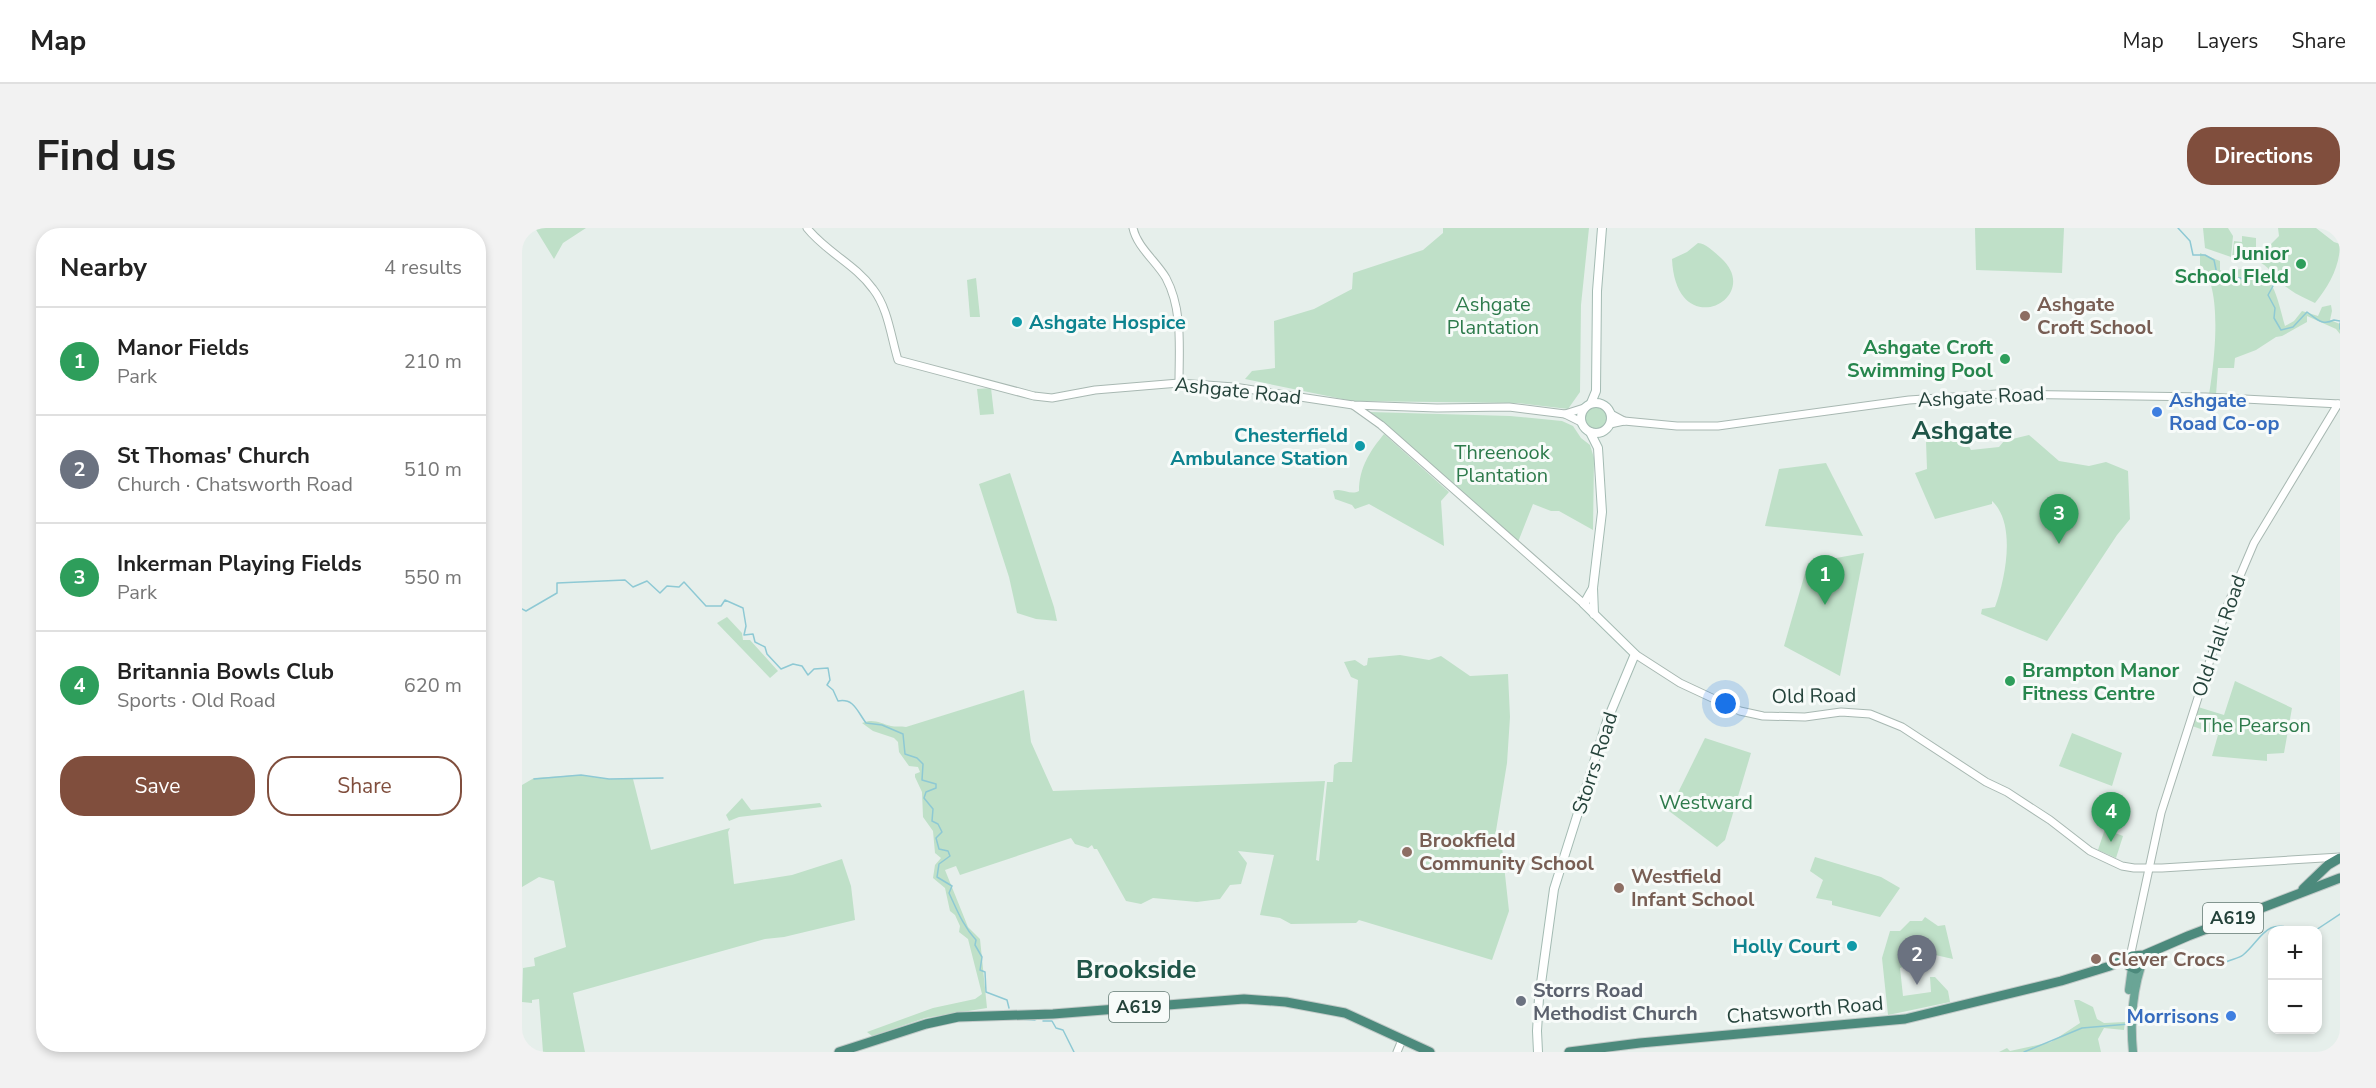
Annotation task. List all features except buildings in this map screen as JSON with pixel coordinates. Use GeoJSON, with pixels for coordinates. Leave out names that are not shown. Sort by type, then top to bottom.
{"type":"FeatureCollection","features":[{"type":"Feature","properties":{"kind":"highway","name":"A619"},"geometry":{"type":"LineString","coordinates":[[2299,893],[2320,872],[2340,857]]}},
{"type":"Feature","properties":{"kind":"highway"},"geometry":{"type":"LineString","coordinates":[[2320,872],[2326,878],[2336,879]]}},
{"type":"Feature","properties":{"kind":"highway","name":"Chatsworth Road"},"geometry":{"type":"LineString","coordinates":[[1569,1052],[1640,1043],[1905,1019],[2061,981],[2110,966],[2134,962],[2185,937],[2336,879]]}},
{"type":"Feature","properties":{"kind":"highway","name":"A619"},"geometry":{"type":"LineString","coordinates":[[839,1052],[926,1024],[958,1017],[1053,1014],[1228,1000],[1262,1000],[1335,1010],[1431,1052]]}},
{"type":"Feature","properties":{"kind":"main road"},"geometry":{"type":"LineString","coordinates":[[1598,448],[1611,414],[1601,403],[1596,391],[1597,291],[1602,228]]}},
{"type":"Feature","properties":{"kind":"main road"},"geometry":{"type":"LineString","coordinates":[[1596,391],[1581,422],[1590,432],[1598,433],[1607,427]]}},
{"type":"Feature","properties":{"kind":"main road"},"geometry":{"type":"LineString","coordinates":[[1588,406],[1601,403]]}},
{"type":"Feature","properties":{"kind":"main road"},"geometry":{"type":"LineString","coordinates":[[1590,432],[1598,448],[1602,512],[1593,588],[1594,614]]}},
{"type":"Feature","properties":{"kind":"main road"},"geometry":{"type":"LineString","coordinates":[[1584,604],[1593,588]]}},
{"type":"Feature","properties":{"kind":"main road","name":"Old Road"},"geometry":{"type":"LineString","coordinates":[[1584,604],[1635,654]]}},
{"type":"Feature","properties":{"kind":"main road","name":"Storrs Road"},"geometry":{"type":"LineString","coordinates":[[1538,1052],[1539,998],[1554,889],[1607,721],[1635,654]]}},
{"type":"Feature","properties":{"kind":"main road"},"geometry":{"type":"LineString","coordinates":[[2133,1052],[2131,1019],[2134,962]]}},
{"type":"Feature","properties":{"kind":"street","name":"Ashgate Road"},"geometry":{"type":"LineString","coordinates":[[807,228],[862,276],[874,290],[883,308],[898,360],[1047,398],[1095,390],[1179,382],[1234,387],[1353,405],[1437,408],[1509,407],[1564,414],[1581,422]]}},
{"type":"Feature","properties":{"kind":"street"},"geometry":{"type":"LineString","coordinates":[[1133,228],[1138,241],[1167,279],[1177,306],[1179,382]]}},
{"type":"Feature","properties":{"kind":"street","name":"Ashgate Road"},"geometry":{"type":"LineString","coordinates":[[1611,414],[1624,421],[1677,426],[1718,426],[1909,400],[1997,393],[2339,404]]}},
{"type":"Feature","properties":{"kind":"street","name":"Old Hall Road"},"geometry":{"type":"LineString","coordinates":[[2134,962],[2149,869],[2161,813],[2220,626],[2241,572],[2276,505],[2339,404]]}},
{"type":"Feature","properties":{"kind":"street","name":"Old Road"},"geometry":{"type":"LineString","coordinates":[[1353,405],[1389,433],[1584,604]]}},
{"type":"Feature","properties":{"kind":"street","name":"Ashgate Road"},"geometry":{"type":"LineString","coordinates":[[1564,414],[1588,406]]}},
{"type":"Feature","properties":{"kind":"street","name":"Ashgate Road"},"geometry":{"type":"LineString","coordinates":[[1607,427],[1624,421]]}},
{"type":"Feature","properties":{"kind":"street","name":"Old Road"},"geometry":{"type":"LineString","coordinates":[[1635,654],[1680,683],[1740,711],[1763,716],[1805,717],[1841,712],[1870,714],[1891,723],[1919,737],[1986,782],[2025,803],[2090,851],[2122,866],[2149,869],[2340,857]]}},
{"type":"Feature","properties":{"kind":"street"},"geometry":{"type":"LineString","coordinates":[[2304,860],[2310,861],[2320,872]]}},
{"type":"Feature","properties":{"kind":"street"},"geometry":{"type":"LineString","coordinates":[[1397,1052],[1401,1040]]}},
{"type":"Feature","properties":{"kind":"green space"},"geometry":{"type":"Polygon","coordinates":[[[535,228],[586,228],[563,243],[554,259],[535,228]]]}},
{"type":"Feature","properties":{"kind":"green space","name":"Ashgate Plantation"},"geometry":{"type":"Polygon","coordinates":[[[1443,228],[1589,228],[1581,305],[1580,392],[1568,409],[1518,403],[1352,401],[1245,379],[1252,371],[1275,368],[1274,321],[1314,309],[1352,289],[1353,273],[1423,250],[1443,233],[1443,228]]]}},
{"type":"Feature","properties":{"kind":"green space"},"geometry":{"type":"Polygon","coordinates":[[[1975,228],[2064,228],[2062,273],[1976,270],[1975,228]]]}},
{"type":"Feature","properties":{"kind":"green space"},"geometry":{"type":"Polygon","coordinates":[[[2203,228],[2228,228],[2233,236],[2231,257],[2205,248],[2203,228]]]}},
{"type":"Feature","properties":{"kind":"green space","name":"Junior School FIeld"},"geometry":{"type":"Polygon","coordinates":[[[2278,228],[2316,228],[2340,244],[2333,275],[2315,303],[2289,289],[2269,269],[2252,258],[2251,263],[2232,257],[2234,241],[2242,242],[2242,236],[2256,238],[2256,248],[2266,249],[2279,236],[2278,228]]]}},
{"type":"Feature","properties":{"kind":"green space"},"geometry":{"type":"Polygon","coordinates":[[[1698,243],[1716,253],[1732,273],[1732,287],[1726,299],[1715,306],[1701,307],[1688,301],[1677,285],[1672,259],[1687,252],[1698,243]]]}},
{"type":"Feature","properties":{"kind":"green space"},"geometry":{"type":"Polygon","coordinates":[[[2200,253],[2220,261],[2220,270],[2224,273],[2252,269],[2261,273],[2274,289],[2285,326],[2294,321],[2302,311],[2318,316],[2322,307],[2331,305],[2330,320],[2340,324],[2340,334],[2336,329],[2307,316],[2307,322],[2256,350],[2235,358],[2234,368],[2218,368],[2216,395],[2209,395],[2215,346],[2215,307],[2207,275],[2200,265],[2200,253]]]}},
{"type":"Feature","properties":{"kind":"green space"},"geometry":{"type":"Polygon","coordinates":[[[976,278],[980,317],[970,317],[967,280],[976,278]]]}},
{"type":"Feature","properties":{"kind":"green space"},"geometry":{"type":"Polygon","coordinates":[[[991,388],[994,414],[980,415],[977,389],[991,388]]]}},
{"type":"Feature","properties":{"kind":"green space"},"geometry":{"type":"Polygon","coordinates":[[[1596,405],[1605,408],[1608,417],[1605,426],[1596,429],[1587,426],[1584,417],[1587,408],[1596,405]]]}},
{"type":"Feature","properties":{"kind":"green space","name":"Threenook Plantation"},"geometry":{"type":"Polygon","coordinates":[[[1369,412],[1510,416],[1562,421],[1573,426],[1581,438],[1590,445],[1594,458],[1593,530],[1559,511],[1551,511],[1533,504],[1518,542],[1369,412]]]}},
{"type":"Feature","properties":{"kind":"green space"},"geometry":{"type":"Polygon","coordinates":[[[1384,434],[1449,492],[1441,501],[1444,546],[1369,504],[1355,509],[1352,505],[1335,499],[1333,491],[1352,493],[1359,491],[1366,460],[1384,434]]]}},
{"type":"Feature","properties":{"kind":"green space"},"geometry":{"type":"Polygon","coordinates":[[[2029,435],[2059,461],[2089,466],[2106,462],[2128,471],[2130,519],[2047,641],[1981,614],[1982,609],[1995,607],[2005,568],[2007,538],[2000,511],[1992,501],[1992,504],[1935,519],[1915,473],[1927,469],[1926,441],[1964,437],[1971,450],[1999,447],[2004,441],[2029,435]]]}},
{"type":"Feature","properties":{"kind":"green space"},"geometry":{"type":"Polygon","coordinates":[[[1826,463],[1863,536],[1765,526],[1779,469],[1826,463]]]}},
{"type":"Feature","properties":{"kind":"green space"},"geometry":{"type":"Polygon","coordinates":[[[1010,473],[1057,621],[1036,619],[1017,613],[1009,577],[979,484],[1010,473]]]}},
{"type":"Feature","properties":{"kind":"green space"},"geometry":{"type":"Polygon","coordinates":[[[1864,553],[1840,676],[1784,646],[1808,563],[1864,553]]]}},
{"type":"Feature","properties":{"kind":"green space"},"geometry":{"type":"Polygon","coordinates":[[[727,617],[742,633],[743,640],[750,640],[778,671],[770,678],[717,623],[727,617]]]}},
{"type":"Feature","properties":{"kind":"green space"},"geometry":{"type":"Polygon","coordinates":[[[1400,655],[1429,660],[1441,656],[1470,676],[1508,674],[1510,717],[1507,763],[1494,843],[1502,847],[1509,911],[1492,960],[1359,920],[1356,923],[1291,924],[1280,918],[1260,915],[1274,855],[1238,851],[1247,863],[1241,884],[1230,885],[1220,899],[1197,902],[1153,898],[1141,904],[1126,901],[1097,849],[1094,849],[1092,845],[1088,848],[1075,844],[1071,838],[960,875],[956,866],[945,870],[968,927],[980,939],[987,1008],[925,1018],[872,1036],[867,1032],[933,1008],[975,999],[982,994],[968,939],[959,932],[960,926],[955,915],[950,911],[945,888],[933,878],[935,865],[941,858],[935,853],[933,831],[923,817],[922,792],[915,777],[915,774],[920,772],[918,767],[909,766],[899,752],[898,742],[894,738],[873,731],[862,723],[873,721],[906,727],[1024,690],[1031,742],[1053,791],[1325,781],[1316,860],[1319,861],[1327,782],[1333,782],[1334,765],[1339,762],[1352,762],[1358,680],[1351,677],[1344,662],[1355,660],[1364,666],[1367,665],[1368,658],[1400,655]]]}},
{"type":"Feature","properties":{"kind":"green space","name":"The Pearson"},"geometry":{"type":"Polygon","coordinates":[[[2235,681],[2292,708],[2284,753],[2267,754],[2267,761],[2212,756],[2218,735],[2192,726],[2198,707],[2224,715],[2235,681]]]}},
{"type":"Feature","properties":{"kind":"green space"},"geometry":{"type":"Polygon","coordinates":[[[2072,733],[2122,753],[2112,786],[2059,766],[2072,733]]]}},
{"type":"Feature","properties":{"kind":"green space","name":"Westward"},"geometry":{"type":"Polygon","coordinates":[[[1705,738],[1751,753],[1725,840],[1717,847],[1669,811],[1705,738]]]}},
{"type":"Feature","properties":{"kind":"green space"},"geometry":{"type":"Polygon","coordinates":[[[578,775],[608,779],[633,779],[651,850],[730,828],[728,832],[734,884],[792,875],[842,859],[851,886],[855,920],[784,937],[765,939],[573,993],[585,1052],[543,1052],[539,999],[532,1000],[532,1003],[522,1002],[523,968],[535,966],[534,958],[566,947],[554,881],[539,877],[522,887],[522,785],[534,778],[578,775]]]}},
{"type":"Feature","properties":{"kind":"green space"},"geometry":{"type":"Polygon","coordinates":[[[742,798],[751,810],[820,803],[822,807],[739,817],[729,821],[726,815],[742,798]]]}},
{"type":"Feature","properties":{"kind":"green space"},"geometry":{"type":"Polygon","coordinates":[[[2105,829],[2123,836],[2116,858],[2098,850],[2105,829]]]}},
{"type":"Feature","properties":{"kind":"green space"},"geometry":{"type":"Polygon","coordinates":[[[1815,857],[1881,877],[1900,888],[1880,917],[1832,905],[1832,901],[1816,898],[1823,880],[1810,871],[1815,857]]]}},
{"type":"Feature","properties":{"kind":"green space"},"geometry":{"type":"Polygon","coordinates":[[[1925,917],[1938,926],[1945,925],[1953,959],[1931,954],[1909,957],[1909,954],[1902,955],[1903,967],[1900,968],[1903,996],[1931,992],[1930,977],[1935,977],[1948,991],[1950,1002],[1888,1015],[1882,958],[1890,931],[1900,931],[1910,921],[1922,921],[1925,917]]]}},
{"type":"Feature","properties":{"kind":"green space"},"geometry":{"type":"Polygon","coordinates":[[[2074,1000],[2093,1007],[2097,1019],[2104,1023],[2125,1022],[2124,1030],[2104,1028],[2098,1039],[2101,1052],[1999,1052],[2007,1048],[2010,1051],[2051,1042],[2080,1023],[2074,1000]]]}},
{"type":"Feature","properties":{"kind":"waterway"},"geometry":{"type":"LineString","coordinates":[[2178,228],[2190,241],[2193,255],[2205,255],[2214,260],[2218,279],[2240,278],[2245,280],[2257,274],[2269,279],[2273,286],[2268,295],[2275,308],[2274,318],[2281,330],[2293,327],[2307,312],[2323,322],[2340,321]]}},
{"type":"Feature","properties":{"kind":"waterway"},"geometry":{"type":"LineString","coordinates":[[2340,323],[2340,329]]}},
{"type":"Feature","properties":{"kind":"waterway"},"geometry":{"type":"LineString","coordinates":[[522,609],[526,611],[557,593],[557,583],[625,580],[633,587],[647,581],[660,593],[667,586],[679,587],[684,582],[706,606],[721,606],[725,600],[743,608],[746,626],[744,635],[753,634],[755,642],[765,647],[767,654],[781,669],[793,664],[802,666],[808,675],[814,669],[828,668],[830,680],[827,685],[833,690],[838,701],[852,703],[866,723],[882,725],[903,734],[905,754],[917,758],[923,764],[922,780],[936,784],[936,788],[926,792],[924,798],[933,809],[932,821],[938,824],[942,832],[936,838],[939,849],[948,851],[950,856],[939,864],[937,877],[952,886],[949,893],[964,923],[976,940],[975,945],[982,957],[980,970],[985,972],[986,992],[1007,1000],[1009,1008]]}},
{"type":"Feature","properties":{"kind":"waterway"},"geometry":{"type":"LineString","coordinates":[[534,779],[581,775],[609,779],[663,778]]}},
{"type":"Feature","properties":{"kind":"waterway"},"geometry":{"type":"LineString","coordinates":[[2322,926],[2340,914]]}},
{"type":"Feature","properties":{"kind":"waterway"},"geometry":{"type":"LineString","coordinates":[[2226,962],[2243,955],[2268,930]]}},
{"type":"Feature","properties":{"kind":"waterway"},"geometry":{"type":"LineString","coordinates":[[2137,1024],[2146,1023],[2155,1017]]}},
{"type":"Feature","properties":{"kind":"waterway"},"geometry":{"type":"LineString","coordinates":[[1019,1019],[1035,1020]]}},
{"type":"Feature","properties":{"kind":"waterway"},"geometry":{"type":"LineString","coordinates":[[1043,1021],[1052,1021],[1056,1028],[1063,1030],[1074,1052]]}},
{"type":"Feature","properties":{"kind":"waterway"},"geometry":{"type":"LineString","coordinates":[[2024,1052],[2082,1028],[2129,1024]]}},
{"type":"Feature","properties":{"kind":"place","name":"Junior School FIeld"},"geometry":{"type":"Point","coordinates":[2301,264]}},
{"type":"Feature","properties":{"kind":"place","name":"Ashgate Croft School"},"geometry":{"type":"Point","coordinates":[2025,316]}},
{"type":"Feature","properties":{"kind":"place","name":"Ashgate Hospice"},"geometry":{"type":"Point","coordinates":[1017,322]}},
{"type":"Feature","properties":{"kind":"place","name":"Ashgate Croft Swimming Pool"},"geometry":{"type":"Point","coordinates":[2005,359]}},
{"type":"Feature","properties":{"kind":"place","name":"Ashgate Road Co-op"},"geometry":{"type":"Point","coordinates":[2157,412]}},
{"type":"Feature","properties":{"kind":"place","name":"Chesterfield Ambulance Station"},"geometry":{"type":"Point","coordinates":[1360,446]}},
{"type":"Feature","properties":{"kind":"place","name":"Inkerman Playing Fields"},"geometry":{"type":"Point","coordinates":[2059,544]}},
{"type":"Feature","properties":{"kind":"place","name":"Manor Fields"},"geometry":{"type":"Point","coordinates":[1825,605]}},
{"type":"Feature","properties":{"kind":"place","name":"Brampton Manor Fitness Centre"},"geometry":{"type":"Point","coordinates":[2010,681]}},
{"type":"Feature","properties":{"kind":"place","name":"Britannia Bowls Club"},"geometry":{"type":"Point","coordinates":[2111,842]}},
{"type":"Feature","properties":{"kind":"place","name":"Brookfield Community School"},"geometry":{"type":"Point","coordinates":[1407,852]}},
{"type":"Feature","properties":{"kind":"place","name":"Westfield Infant School"},"geometry":{"type":"Point","coordinates":[1619,888]}},
{"type":"Feature","properties":{"kind":"place","name":"Holly Court"},"geometry":{"type":"Point","coordinates":[1852,946]}},
{"type":"Feature","properties":{"kind":"place","name":"Clever Crocs"},"geometry":{"type":"Point","coordinates":[2096,959]}},
{"type":"Feature","properties":{"kind":"place","name":"St Thomas' Church"},"geometry":{"type":"Point","coordinates":[1917,985]}},
{"type":"Feature","properties":{"kind":"place","name":"Storrs Road Methodist Church"},"geometry":{"type":"Point","coordinates":[1521,1001]}},
{"type":"Feature","properties":{"kind":"place","name":"Morrisons"},"geometry":{"type":"Point","coordinates":[2231,1016]}},
{"type":"Feature","properties":{"kind":"district","name":"Ashgate"},"geometry":{"type":"Point","coordinates":[1962,430]}},
{"type":"Feature","properties":{"kind":"district","name":"Brookside"},"geometry":{"type":"Point","coordinates":[1136,969]}}]}
